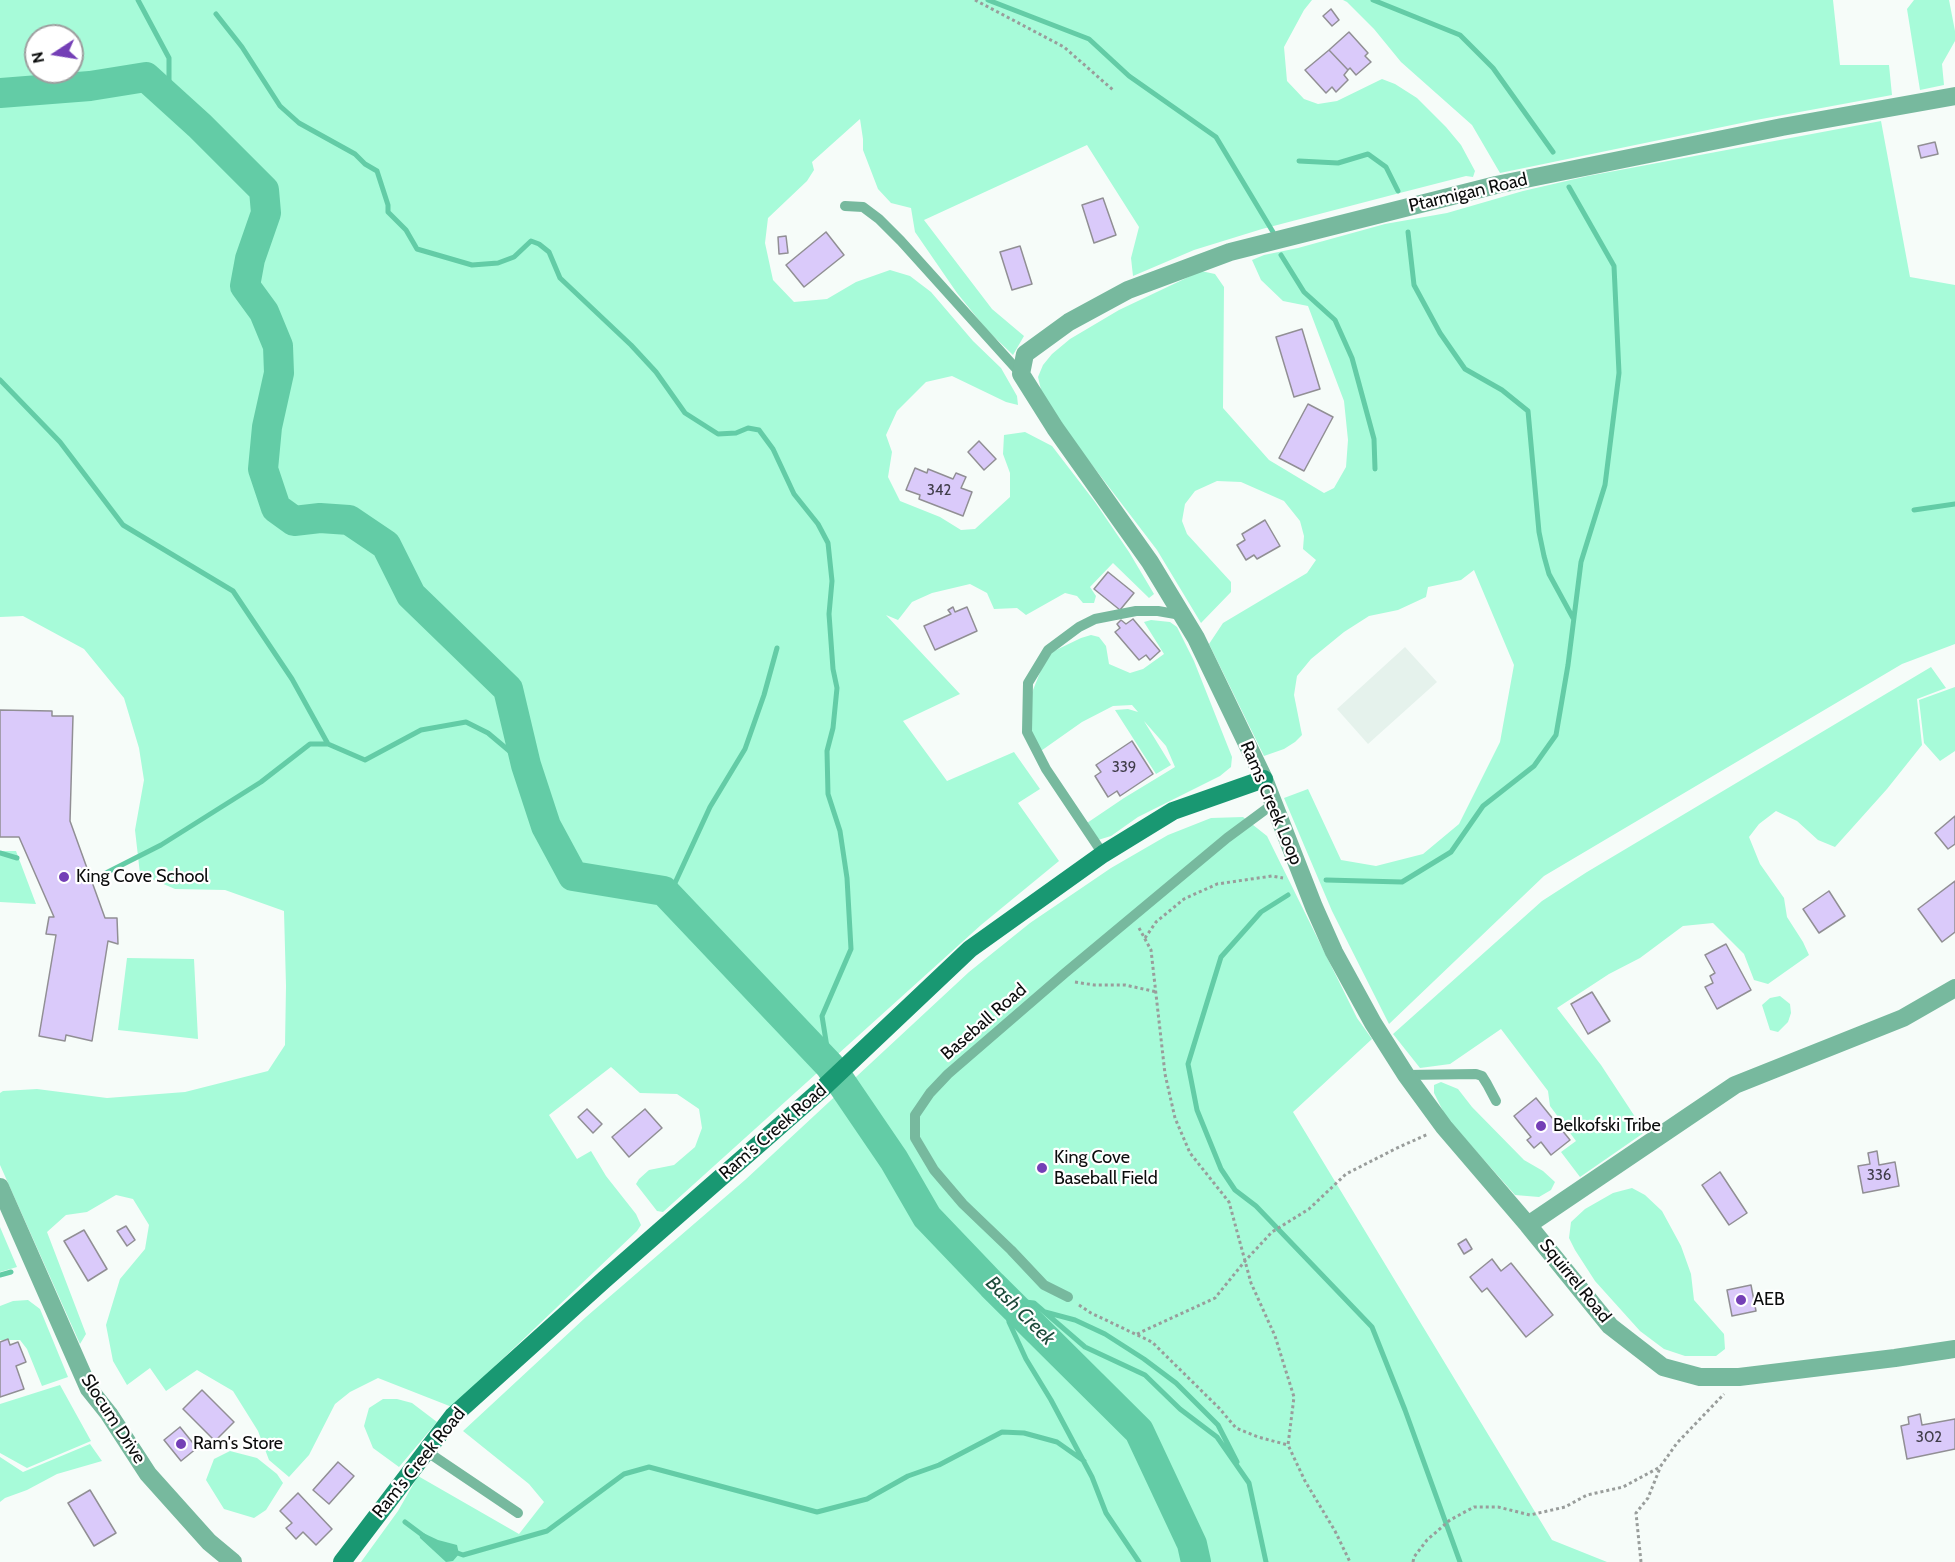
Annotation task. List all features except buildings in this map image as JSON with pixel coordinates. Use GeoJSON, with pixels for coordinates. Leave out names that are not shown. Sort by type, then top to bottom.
{"type":"FeatureCollection","features":[{"type":"Feature","properties":{"kind":"street","name":"Ptarmigan Road"},"geometry":{"type":"LineString","coordinates":[[1021,374],[1025,354],[1069,322],[1128,291],[1230,252],[1496,184],[1782,127],[1955,96]]}},
{"type":"Feature","properties":{"kind":"street","name":"Rams Creek Loop"},"geometry":{"type":"LineString","coordinates":[[1021,374],[1055,428],[1150,562],[1196,638],[1264,779],[1334,952],[1373,1023],[1406,1075],[1444,1127],[1528,1225]]}},
{"type":"Feature","properties":{"kind":"street","name":"Ram's Creek Road"},"geometry":{"type":"LineString","coordinates":[[342,1562],[453,1416],[555,1323],[824,1088],[970,949],[1103,854],[1173,811],[1264,779]]}},
{"type":"Feature","properties":{"kind":"street","name":"Squirrel Road"},"geometry":{"type":"LineString","coordinates":[[1955,988],[1903,1018],[1735,1085],[1528,1225],[1611,1326],[1663,1367],[1700,1377],[1739,1377],[1895,1358],[1955,1348]]}},
{"type":"Feature","properties":{"kind":"street","name":"Slocum Drive"},"geometry":{"type":"LineString","coordinates":[[0,1187],[89,1389],[109,1414],[148,1473],[209,1542],[233,1562]]}},
{"type":"Feature","properties":{"kind":"lane"},"geometry":{"type":"LineString","coordinates":[[845,206],[863,207],[879,219],[1021,374]]}},
{"type":"Feature","properties":{"kind":"lane"},"geometry":{"type":"LineString","coordinates":[[1103,854],[1046,769],[1027,732],[1028,683],[1048,650],[1079,627],[1095,619],[1136,611],[1158,611],[1181,615]]}},
{"type":"Feature","properties":{"kind":"lane","name":"Baseball Road"},"geometry":{"type":"LineString","coordinates":[[1068,1297],[1044,1286],[1011,1250],[963,1204],[934,1170],[915,1138],[915,1115],[930,1093],[948,1074],[1055,981],[1227,838],[1273,804]]}},
{"type":"Feature","properties":{"kind":"lane"},"geometry":{"type":"LineString","coordinates":[[1406,1075],[1476,1074],[1482,1077],[1496,1101]]}},
{"type":"Feature","properties":{"kind":"lane"},"geometry":{"type":"LineString","coordinates":[[426,1451],[518,1513]]}},
{"type":"Feature","properties":{"kind":"path"},"geometry":{"type":"LineString","coordinates":[[975,0],[1064,47],[1113,90]]}},
{"type":"Feature","properties":{"kind":"path"},"geometry":{"type":"LineString","coordinates":[[1145,938],[1156,922],[1184,899],[1217,884],[1272,876],[1303,880]]}},
{"type":"Feature","properties":{"kind":"path"},"geometry":{"type":"LineString","coordinates":[[1133,916],[1152,950],[1165,1074],[1175,1118],[1190,1153],[1229,1202],[1251,1283],[1275,1336],[1294,1397],[1288,1445],[1305,1481],[1350,1562]]}},
{"type":"Feature","properties":{"kind":"path"},"geometry":{"type":"LineString","coordinates":[[1055,981],[1125,985],[1157,992]]}},
{"type":"Feature","properties":{"kind":"path"},"geometry":{"type":"LineString","coordinates":[[1137,1334],[1215,1298],[1272,1232],[1309,1209],[1346,1174],[1444,1127]]}},
{"type":"Feature","properties":{"kind":"path"},"geometry":{"type":"LineString","coordinates":[[1068,1297],[1091,1312],[1152,1342],[1219,1408],[1236,1428],[1288,1445]]}},
{"type":"Feature","properties":{"kind":"path"},"geometry":{"type":"LineString","coordinates":[[1641,1562],[1636,1513],[1648,1498],[1660,1467],[1677,1443],[1739,1377]]}},
{"type":"Feature","properties":{"kind":"path"},"geometry":{"type":"LineString","coordinates":[[1413,1562],[1414,1557],[1427,1540],[1450,1520],[1474,1507],[1498,1507],[1530,1515],[1565,1507],[1587,1494],[1623,1487],[1660,1467]]}},
{"type":"Feature","properties":{"kind":"shaded area"},"geometry":{"type":"Polygon","coordinates":[[[0,0],[1312,0],[1284,47],[1287,81],[1304,99],[1318,104],[1337,101],[1382,79],[1395,84],[1417,98],[1446,127],[1461,145],[1475,171],[1473,177],[1466,176],[1262,229],[1194,250],[1133,276],[1131,258],[1139,227],[1087,145],[924,220],[992,309],[1024,336],[1013,355],[987,330],[957,293],[915,232],[911,208],[891,203],[878,189],[863,150],[860,119],[812,162],[814,170],[807,181],[768,218],[765,243],[773,280],[794,302],[827,299],[856,282],[890,270],[910,276],[931,292],[973,341],[1001,368],[1017,396],[1018,405],[1006,402],[952,376],[926,382],[897,411],[886,435],[892,452],[888,477],[900,501],[940,517],[961,530],[975,529],[1010,497],[1010,473],[1003,454],[1004,435],[1025,432],[1052,446],[1095,502],[1154,594],[1149,598],[1113,563],[1090,587],[1096,596],[1094,603],[1083,603],[1077,596],[1065,593],[1026,615],[1017,608],[994,609],[987,593],[970,584],[932,593],[912,602],[898,620],[886,615],[960,694],[903,721],[947,781],[1014,752],[1040,789],[1018,803],[1059,861],[981,925],[663,1212],[657,1211],[636,1184],[649,1170],[674,1165],[695,1147],[702,1128],[699,1109],[677,1094],[640,1093],[611,1067],[549,1115],[577,1159],[591,1151],[606,1176],[636,1214],[641,1225],[637,1231],[452,1407],[378,1378],[350,1392],[335,1404],[309,1455],[289,1477],[269,1460],[258,1431],[233,1391],[197,1370],[166,1391],[150,1368],[127,1385],[113,1361],[106,1325],[120,1279],[145,1249],[149,1225],[133,1199],[116,1195],[87,1212],[66,1215],[47,1232],[86,1334],[80,1344],[0,1165],[0,1093],[3,1091],[37,1089],[107,1098],[185,1092],[268,1071],[285,1045],[284,911],[225,890],[175,889],[140,874],[135,830],[144,780],[139,748],[124,698],[84,649],[23,616],[0,617],[0,0]]]}},
{"type":"Feature","properties":{"kind":"shaded area"},"geometry":{"type":"Polygon","coordinates":[[[1343,0],[1833,0],[1840,65],[1889,65],[1892,95],[1756,120],[1500,173],[1472,125],[1401,62],[1374,29],[1343,0]]]}},
{"type":"Feature","properties":{"kind":"shaded area"},"geometry":{"type":"Polygon","coordinates":[[[1914,0],[1949,0],[1955,31],[1955,41],[1942,64],[1944,85],[1920,90],[1907,9],[1914,0]]]}},
{"type":"Feature","properties":{"kind":"shaded area"},"geometry":{"type":"Polygon","coordinates":[[[1881,121],[1910,277],[1955,285],[1955,644],[1902,664],[1544,876],[1389,1024],[1332,911],[1284,798],[1308,789],[1341,860],[1376,866],[1423,854],[1459,824],[1500,742],[1514,665],[1474,570],[1461,580],[1428,587],[1426,597],[1398,610],[1369,616],[1344,632],[1311,659],[1297,676],[1294,695],[1302,735],[1284,749],[1264,756],[1209,644],[1223,623],[1307,573],[1316,560],[1303,549],[1304,536],[1300,521],[1284,501],[1241,482],[1217,481],[1195,491],[1185,504],[1182,521],[1187,534],[1231,582],[1231,592],[1201,623],[1157,550],[1063,427],[1042,394],[1038,377],[1043,365],[1070,339],[1119,310],[1201,271],[1215,274],[1224,287],[1223,408],[1269,460],[1324,493],[1334,488],[1346,467],[1348,440],[1344,401],[1308,306],[1283,301],[1261,280],[1252,260],[1385,224],[1447,213],[1523,191],[1588,176],[1881,121]]]}},
{"type":"Feature","properties":{"kind":"shaded area"},"geometry":{"type":"Polygon","coordinates":[[[1151,620],[1170,622],[1177,627],[1194,661],[1232,757],[1231,767],[1220,776],[1138,817],[1111,836],[1098,840],[1087,823],[1175,767],[1166,746],[1144,721],[1171,765],[1156,774],[1115,710],[1128,709],[1138,712],[1132,705],[1113,706],[1082,722],[1038,753],[1029,722],[1031,695],[1041,670],[1052,652],[1091,635],[1099,637],[1106,646],[1109,664],[1130,673],[1143,669],[1164,654],[1144,622],[1151,620]]]}},
{"type":"Feature","properties":{"kind":"shaded area"},"geometry":{"type":"Polygon","coordinates":[[[1405,647],[1437,682],[1368,744],[1337,709],[1405,647]]]}},
{"type":"Feature","properties":{"kind":"shaded area"},"geometry":{"type":"Polygon","coordinates":[[[1931,667],[1946,688],[1917,699],[1922,745],[1887,789],[1835,847],[1818,840],[1797,821],[1776,811],[1759,824],[1749,837],[1760,864],[1784,898],[1787,917],[1809,955],[1768,984],[1754,980],[1744,954],[1713,923],[1683,926],[1640,958],[1609,974],[1557,1008],[1601,1065],[1645,1132],[1580,1177],[1561,1152],[1576,1141],[1550,1106],[1548,1091],[1501,1029],[1450,1064],[1420,1068],[1393,1034],[1542,901],[1931,667]]]}},
{"type":"Feature","properties":{"kind":"shaded area"},"geometry":{"type":"Polygon","coordinates":[[[1955,687],[1955,751],[1940,761],[1924,743],[1919,700],[1955,687]]]}},
{"type":"Feature","properties":{"kind":"shaded area"},"geometry":{"type":"Polygon","coordinates":[[[1243,817],[1267,836],[1357,1018],[1372,1039],[1293,1112],[1552,1540],[1607,1562],[361,1562],[398,1511],[418,1476],[519,1534],[544,1502],[529,1484],[463,1431],[586,1317],[745,1180],[969,972],[1030,923],[1111,868],[1168,835],[1211,818],[1243,817]]]}},
{"type":"Feature","properties":{"kind":"shaded area"},"geometry":{"type":"Polygon","coordinates":[[[0,851],[16,851],[36,904],[0,902],[0,851]]]}},
{"type":"Feature","properties":{"kind":"shaded area"},"geometry":{"type":"Polygon","coordinates":[[[127,958],[194,959],[198,1039],[118,1030],[127,958]]]}},
{"type":"Feature","properties":{"kind":"shaded area"},"geometry":{"type":"Polygon","coordinates":[[[1780,996],[1790,1004],[1791,1013],[1788,1022],[1778,1032],[1770,1030],[1762,1005],[1770,998],[1780,996]]]}},
{"type":"Feature","properties":{"kind":"shaded area"},"geometry":{"type":"Polygon","coordinates":[[[1441,1082],[1458,1089],[1472,1107],[1524,1160],[1543,1171],[1555,1182],[1551,1190],[1539,1197],[1515,1195],[1446,1117],[1434,1093],[1434,1085],[1441,1082]]]}},
{"type":"Feature","properties":{"kind":"shaded area"},"geometry":{"type":"Polygon","coordinates":[[[1632,1188],[1645,1195],[1662,1211],[1681,1246],[1691,1274],[1694,1300],[1724,1334],[1725,1349],[1716,1356],[1685,1356],[1664,1349],[1640,1331],[1595,1281],[1569,1238],[1571,1222],[1585,1209],[1613,1193],[1632,1188]]]}},
{"type":"Feature","properties":{"kind":"shaded area"},"geometry":{"type":"Polygon","coordinates":[[[0,1227],[17,1267],[0,1272],[0,1227]]]}},
{"type":"Feature","properties":{"kind":"shaded area"},"geometry":{"type":"Polygon","coordinates":[[[28,1300],[40,1309],[68,1377],[42,1386],[27,1349],[20,1340],[0,1340],[0,1306],[13,1301],[28,1300]]]}},
{"type":"Feature","properties":{"kind":"shaded area"},"geometry":{"type":"Polygon","coordinates":[[[60,1385],[91,1441],[27,1468],[0,1453],[0,1404],[60,1385]]]}},
{"type":"Feature","properties":{"kind":"shaded area"},"geometry":{"type":"Polygon","coordinates":[[[383,1399],[397,1399],[412,1403],[437,1422],[399,1467],[373,1448],[364,1426],[369,1408],[383,1399]]]}},
{"type":"Feature","properties":{"kind":"shaded area"},"geometry":{"type":"Polygon","coordinates":[[[90,1444],[102,1461],[57,1474],[0,1502],[0,1457],[23,1472],[90,1444]]]}},
{"type":"Feature","properties":{"kind":"shaded area"},"geometry":{"type":"Polygon","coordinates":[[[230,1451],[257,1458],[277,1474],[283,1483],[266,1510],[254,1518],[224,1509],[206,1480],[214,1459],[230,1451]]]}},
{"type":"Feature","properties":{"kind":"shaded area"},"geometry":{"type":"Polygon","coordinates":[[[419,1531],[438,1540],[457,1545],[459,1554],[453,1561],[446,1562],[420,1538],[419,1531]]]}},
{"type":"Feature","properties":{"kind":"waterway"},"geometry":{"type":"LineString","coordinates":[[138,0],[169,58],[169,98]]}},
{"type":"Feature","properties":{"kind":"waterway"},"geometry":{"type":"LineString","coordinates":[[988,0],[1089,39],[1129,76],[1216,137],[1273,232]]}},
{"type":"Feature","properties":{"kind":"waterway"},"geometry":{"type":"LineString","coordinates":[[1373,0],[1460,35],[1493,68],[1553,152]]}},
{"type":"Feature","properties":{"kind":"waterway"},"geometry":{"type":"LineString","coordinates":[[216,14],[242,47],[280,106],[299,123],[355,154],[377,171],[388,205],[388,212],[406,230],[417,249],[472,265],[498,263],[514,257],[531,241],[539,244],[549,252],[560,278],[631,345],[656,372],[685,413],[718,434],[736,433],[748,428],[759,430],[773,449],[794,494],[818,524],[828,543],[832,581],[829,614],[833,669],[837,688],[833,728],[827,751],[828,794],[840,831],[847,878],[851,949],[822,1016],[830,1066]]}},
{"type":"Feature","properties":{"kind":"waterway","name":"Bash Creek"},"geometry":{"type":"LineString","coordinates":[[0,93],[90,86],[146,77],[200,126],[264,190],[266,213],[250,259],[245,286],[264,312],[278,346],[279,373],[267,427],[263,469],[276,508],[294,521],[320,518],[349,520],[386,545],[411,595],[508,689],[526,765],[546,826],[573,876],[664,891],[830,1066],[894,1160],[927,1217],[1139,1431],[1192,1544],[1196,1562]]}},
{"type":"Feature","properties":{"kind":"waterway"},"geometry":{"type":"LineString","coordinates":[[1299,161],[1338,163],[1368,154],[1386,167],[1398,191]]}},
{"type":"Feature","properties":{"kind":"waterway"},"geometry":{"type":"LineString","coordinates":[[1326,880],[1402,882],[1451,852],[1483,806],[1534,766],[1556,735],[1568,665],[1581,562],[1605,485],[1619,373],[1614,266],[1569,187]]}},
{"type":"Feature","properties":{"kind":"waterway"},"geometry":{"type":"LineString","coordinates":[[1408,232],[1414,285],[1440,333],[1465,369],[1502,390],[1528,411],[1539,532],[1544,556],[1549,574],[1573,618]]}},
{"type":"Feature","properties":{"kind":"waterway"},"geometry":{"type":"LineString","coordinates":[[1281,255],[1304,292],[1335,320],[1352,358],[1374,439],[1375,469]]}},
{"type":"Feature","properties":{"kind":"waterway"},"geometry":{"type":"LineString","coordinates":[[0,380],[60,442],[123,525],[233,591],[292,679],[328,744]]}},
{"type":"Feature","properties":{"kind":"waterway"},"geometry":{"type":"LineString","coordinates":[[1914,510],[1955,504]]}},
{"type":"Feature","properties":{"kind":"waterway"},"geometry":{"type":"LineString","coordinates":[[669,896],[710,807],[745,749],[764,695],[777,648]]}},
{"type":"Feature","properties":{"kind":"waterway"},"geometry":{"type":"LineString","coordinates":[[100,876],[161,845],[261,782],[310,744],[328,744],[365,760],[421,730],[466,722],[488,733],[526,765]]}},
{"type":"Feature","properties":{"kind":"waterway"},"geometry":{"type":"LineString","coordinates":[[0,853],[17,858]]}},
{"type":"Feature","properties":{"kind":"waterway"},"geometry":{"type":"LineString","coordinates":[[1288,895],[1261,912],[1221,957],[1188,1064],[1197,1110],[1221,1169],[1235,1190],[1256,1206],[1372,1327],[1460,1562]]}},
{"type":"Feature","properties":{"kind":"waterway"},"geometry":{"type":"LineString","coordinates":[[0,1275],[11,1272]]}},
{"type":"Feature","properties":{"kind":"waterway","name":"Bash Creek"},"geometry":{"type":"LineString","coordinates":[[1139,1562],[1106,1513],[1092,1477],[1051,1400],[1026,1359],[1009,1322],[1007,1300],[1034,1303],[1085,1347],[1145,1375],[1180,1409],[1217,1437],[1249,1483],[1266,1562]]}},
{"type":"Feature","properties":{"kind":"waterway","name":"Bash Creek"},"geometry":{"type":"LineString","coordinates":[[1045,1312],[1075,1320],[1105,1334],[1176,1383],[1218,1425],[1237,1462]]}},
{"type":"Feature","properties":{"kind":"waterway"},"geometry":{"type":"LineString","coordinates":[[452,1551],[463,1555],[547,1531],[624,1474],[649,1467],[817,1512],[867,1499],[908,1476],[939,1465],[1002,1432],[1024,1433],[1057,1442],[1084,1461]]}},
{"type":"Feature","properties":{"kind":"waterway"},"geometry":{"type":"LineString","coordinates":[[405,1522],[425,1537]]}},
{"type":"Feature","properties":{"kind":"place","name":"King Cove School"},"geometry":{"type":"Point","coordinates":[64,877]}},
{"type":"Feature","properties":{"kind":"place","name":"Belkofski Tribe"},"geometry":{"type":"Point","coordinates":[1541,1126]}},
{"type":"Feature","properties":{"kind":"place","name":"King Cove Baseball Field"},"geometry":{"type":"Point","coordinates":[1042,1168]}},
{"type":"Feature","properties":{"kind":"place","name":"AEB"},"geometry":{"type":"Point","coordinates":[1741,1300]}},
{"type":"Feature","properties":{"kind":"place","name":"Ram's Store"},"geometry":{"type":"Point","coordinates":[181,1444]}}]}
